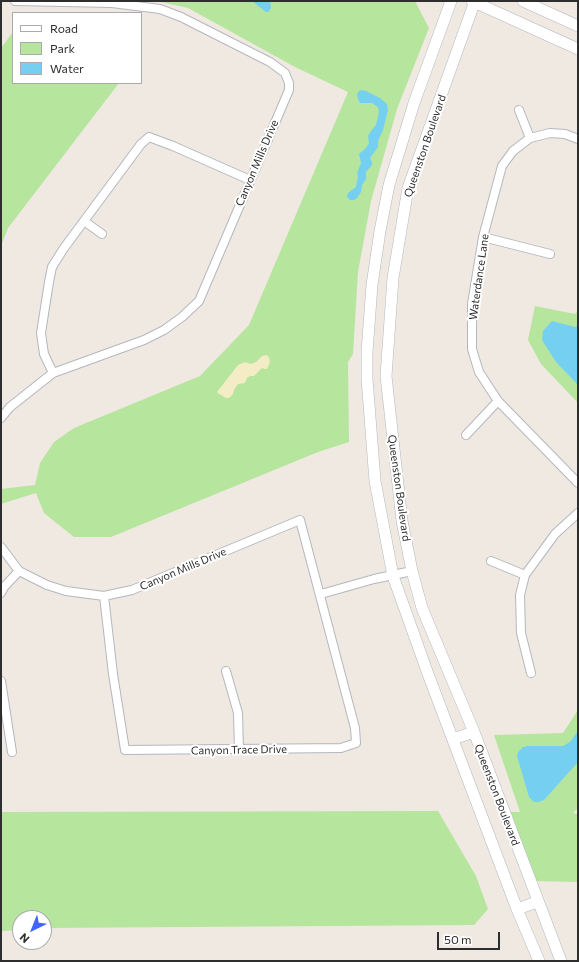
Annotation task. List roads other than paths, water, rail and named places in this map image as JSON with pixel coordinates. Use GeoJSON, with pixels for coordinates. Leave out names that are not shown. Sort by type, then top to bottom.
{"type":"FeatureCollection","features":[{"type":"Feature","properties":{"kind":"main road","name":"Queenston Boulevard"},"geometry":{"type":"LineString","coordinates":[[451,1],[414,103],[389,185],[372,285],[367,352],[367,379],[375,481],[392,576],[517,909],[539,961]]}},
{"type":"Feature","properties":{"kind":"main road","name":"Queenston Boulevard"},"geometry":{"type":"LineString","coordinates":[[474,1],[408,188],[393,278],[386,376],[402,521],[412,571],[422,608],[474,732],[537,902],[561,961]]}},
{"type":"Feature","properties":{"kind":"main road"},"geometry":{"type":"LineString","coordinates":[[474,1],[578,49]]}},
{"type":"Feature","properties":{"kind":"main road"},"geometry":{"type":"LineString","coordinates":[[523,1],[578,26]]}},
{"type":"Feature","properties":{"kind":"main road"},"geometry":{"type":"LineString","coordinates":[[389,185],[408,188]]}},
{"type":"Feature","properties":{"kind":"main road"},"geometry":{"type":"LineString","coordinates":[[367,379],[386,376]]}},
{"type":"Feature","properties":{"kind":"main road"},"geometry":{"type":"LineString","coordinates":[[453,739],[474,732]]}},
{"type":"Feature","properties":{"kind":"main road"},"geometry":{"type":"LineString","coordinates":[[517,909],[537,902]]}},
{"type":"Feature","properties":{"kind":"street","name":"Canyon Mills Drive"},"geometry":{"type":"LineString","coordinates":[[1,418],[10,407],[52,374],[144,340],[164,330],[182,317],[199,301],[288,90],[289,83],[285,73],[270,62],[182,17],[160,9],[134,3],[15,1]]}},
{"type":"Feature","properties":{"kind":"street"},"geometry":{"type":"LineString","coordinates":[[519,110],[530,138]]}},
{"type":"Feature","properties":{"kind":"street","name":"Waterdance Lane"},"geometry":{"type":"LineString","coordinates":[[578,139],[565,134],[550,133],[530,138],[513,151],[502,166],[483,237],[472,304],[472,348],[479,372],[498,401],[578,483]]}},
{"type":"Feature","properties":{"kind":"street"},"geometry":{"type":"LineString","coordinates":[[52,374],[44,354],[41,333],[48,282],[52,267],[64,248],[137,148],[149,137],[250,180]]}},
{"type":"Feature","properties":{"kind":"street"},"geometry":{"type":"LineString","coordinates":[[84,221],[102,234]]}},
{"type":"Feature","properties":{"kind":"street"},"geometry":{"type":"LineString","coordinates":[[483,237],[550,254]]}},
{"type":"Feature","properties":{"kind":"street"},"geometry":{"type":"LineString","coordinates":[[466,435],[498,401]]}},
{"type":"Feature","properties":{"kind":"street"},"geometry":{"type":"LineString","coordinates":[[531,673],[522,633],[520,596],[525,574],[555,534],[578,513]]}},
{"type":"Feature","properties":{"kind":"street","name":"Canyon Mills Drive"},"geometry":{"type":"LineString","coordinates":[[1,547],[19,571],[46,584],[66,591],[104,596],[132,590],[300,520],[321,594]]}},
{"type":"Feature","properties":{"kind":"street"},"geometry":{"type":"LineString","coordinates":[[491,561],[525,574]]}},
{"type":"Feature","properties":{"kind":"street"},"geometry":{"type":"LineString","coordinates":[[1,593],[4,587],[19,571]]}},
{"type":"Feature","properties":{"kind":"street"},"geometry":{"type":"LineString","coordinates":[[321,594],[374,579],[412,571]]}},
{"type":"Feature","properties":{"kind":"street","name":"Canyon Trace Drive"},"geometry":{"type":"LineString","coordinates":[[104,596],[113,674],[125,750],[341,748],[356,743],[355,728],[321,594]]}},
{"type":"Feature","properties":{"kind":"street"},"geometry":{"type":"LineString","coordinates":[[226,671],[238,713],[239,750]]}},
{"type":"Feature","properties":{"kind":"street"},"geometry":{"type":"LineString","coordinates":[[1,681],[12,752]]}},
{"type":"Feature","properties":{"kind":"water"},"geometry":{"type":"Polygon","coordinates":[[[252,1],[270,1],[271,8],[268,12],[266,12],[252,1]]]}},
{"type":"Feature","properties":{"kind":"water"},"geometry":{"type":"Polygon","coordinates":[[[360,90],[366,91],[380,98],[387,104],[388,110],[383,130],[378,141],[378,147],[370,158],[372,165],[366,172],[366,179],[362,185],[361,192],[357,198],[350,200],[347,197],[348,193],[356,187],[358,176],[357,173],[361,163],[359,154],[369,143],[368,136],[376,125],[379,112],[378,107],[372,103],[360,103],[357,94],[360,90]]]}},
{"type":"Feature","properties":{"kind":"water"},"geometry":{"type":"Polygon","coordinates":[[[552,321],[575,327],[578,326],[578,385],[556,362],[542,340],[543,331],[552,321]]]}},
{"type":"Feature","properties":{"kind":"water"},"geometry":{"type":"Polygon","coordinates":[[[578,731],[578,762],[544,800],[534,802],[529,797],[517,756],[518,752],[523,747],[528,746],[563,746],[570,742],[578,731]]]}}]}
